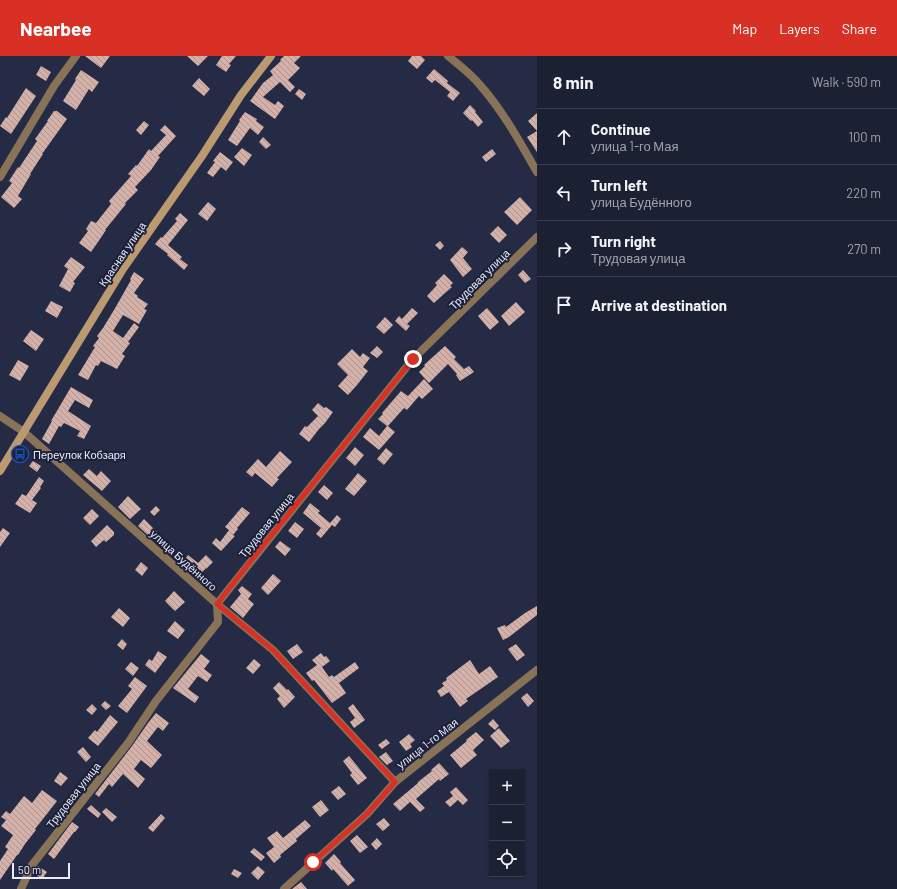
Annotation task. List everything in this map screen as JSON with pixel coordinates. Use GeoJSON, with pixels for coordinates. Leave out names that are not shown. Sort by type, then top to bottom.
{"type":"FeatureCollection","features":[{"type":"Feature","properties":{"kind":"main road","name":"Красная улица"},"geometry":{"type":"LineString","coordinates":[[0,471],[123,269],[202,156],[241,95],[271,56]]}},
{"type":"Feature","properties":{"kind":"street"},"geometry":{"type":"LineString","coordinates":[[0,177],[54,86],[76,56]]}},
{"type":"Feature","properties":{"kind":"street"},"geometry":{"type":"LineString","coordinates":[[448,56],[480,84],[502,113],[537,172]]}},
{"type":"Feature","properties":{"kind":"street","name":"Трудовая улица"},"geometry":{"type":"LineString","coordinates":[[21,889],[32,865],[128,743],[156,701],[218,622],[217,604],[413,359],[537,237]]}},
{"type":"Feature","properties":{"kind":"street","name":"улица Будённого"},"geometry":{"type":"LineString","coordinates":[[0,416],[24,432],[217,604],[273,650],[395,782]]}},
{"type":"Feature","properties":{"kind":"street","name":"улица 1-го Мая"},"geometry":{"type":"LineString","coordinates":[[284,889],[367,814],[395,782],[537,670]]}},
{"type":"Feature","properties":{"kind":"building"},"geometry":{"type":"Polygon","coordinates":[[[85,56],[110,56],[101,68],[85,56]]]}},
{"type":"Feature","properties":{"kind":"building"},"geometry":{"type":"Polygon","coordinates":[[[187,56],[208,56],[198,66],[187,56]]]}},
{"type":"Feature","properties":{"kind":"building"},"geometry":{"type":"Polygon","coordinates":[[[222,56],[236,56],[229,64],[231,65],[226,72],[216,65],[222,56]]]}},
{"type":"Feature","properties":{"kind":"building"},"geometry":{"type":"Polygon","coordinates":[[[284,56],[301,56],[294,63],[300,68],[288,80],[295,87],[290,92],[280,82],[263,97],[275,105],[278,101],[284,106],[275,119],[250,101],[263,83],[273,75],[270,71],[281,61],[280,60],[284,56]]]}},
{"type":"Feature","properties":{"kind":"building"},"geometry":{"type":"Polygon","coordinates":[[[412,56],[421,56],[425,60],[417,69],[408,61],[412,56]]]}},
{"type":"Feature","properties":{"kind":"building"},"geometry":{"type":"Polygon","coordinates":[[[41,66],[51,72],[46,81],[36,75],[41,66]]]}},
{"type":"Feature","properties":{"kind":"building"},"geometry":{"type":"Polygon","coordinates":[[[434,69],[448,81],[447,83],[460,93],[453,101],[447,96],[450,92],[435,80],[432,83],[426,78],[434,69]]]}},
{"type":"Feature","properties":{"kind":"building"},"geometry":{"type":"Polygon","coordinates":[[[81,70],[99,82],[92,92],[89,89],[76,110],[63,101],[81,70]]]}},
{"type":"Feature","properties":{"kind":"building"},"geometry":{"type":"Polygon","coordinates":[[[199,78],[210,89],[204,96],[192,86],[199,78]]]}},
{"type":"Feature","properties":{"kind":"building"},"geometry":{"type":"Polygon","coordinates":[[[26,88],[36,96],[11,134],[0,126],[6,117],[7,118],[26,88]]]}},
{"type":"Feature","properties":{"kind":"building"},"geometry":{"type":"Polygon","coordinates":[[[299,89],[306,94],[302,100],[295,94],[299,89]]]}},
{"type":"Feature","properties":{"kind":"building"},"geometry":{"type":"Polygon","coordinates":[[[470,105],[483,122],[478,127],[463,113],[470,105]]]}},
{"type":"Feature","properties":{"kind":"building"},"geometry":{"type":"Polygon","coordinates":[[[54,111],[57,111],[67,119],[42,154],[30,174],[18,196],[22,199],[14,208],[1,197],[12,183],[9,181],[37,141],[35,139],[54,111]]]}},
{"type":"Feature","properties":{"kind":"building"},"geometry":{"type":"Polygon","coordinates":[[[245,112],[257,119],[256,121],[264,127],[258,135],[250,128],[237,146],[228,140],[245,112]]]}},
{"type":"Feature","properties":{"kind":"building"},"geometry":{"type":"Polygon","coordinates":[[[537,113],[537,131],[528,121],[537,113]]]}},
{"type":"Feature","properties":{"kind":"building"},"geometry":{"type":"Polygon","coordinates":[[[144,121],[149,125],[141,135],[136,130],[144,121]]]}},
{"type":"Feature","properties":{"kind":"building"},"geometry":{"type":"Polygon","coordinates":[[[165,125],[176,136],[158,156],[160,157],[151,170],[135,187],[138,190],[125,203],[126,204],[105,230],[91,252],[79,243],[88,231],[86,229],[91,221],[96,223],[111,204],[109,201],[131,176],[128,174],[136,165],[137,166],[149,149],[151,151],[166,135],[160,130],[165,125]]]}},
{"type":"Feature","properties":{"kind":"building"},"geometry":{"type":"Polygon","coordinates":[[[537,131],[537,152],[527,137],[537,131]]]}},
{"type":"Feature","properties":{"kind":"building"},"geometry":{"type":"Polygon","coordinates":[[[263,137],[271,145],[266,149],[259,142],[263,137]]]}},
{"type":"Feature","properties":{"kind":"building"},"geometry":{"type":"Polygon","coordinates":[[[242,148],[252,155],[244,166],[234,157],[242,148]]]}},
{"type":"Feature","properties":{"kind":"building"},"geometry":{"type":"Polygon","coordinates":[[[492,149],[496,154],[486,162],[482,157],[492,149]]]}},
{"type":"Feature","properties":{"kind":"building"},"geometry":{"type":"Polygon","coordinates":[[[220,152],[233,162],[226,171],[221,167],[213,177],[207,173],[215,162],[213,161],[220,152]]]}},
{"type":"Feature","properties":{"kind":"building"},"geometry":{"type":"Polygon","coordinates":[[[520,197],[532,210],[517,225],[504,212],[520,197]]]}},
{"type":"Feature","properties":{"kind":"building"},"geometry":{"type":"Polygon","coordinates":[[[208,202],[216,209],[207,221],[198,214],[208,202]]]}},
{"type":"Feature","properties":{"kind":"building"},"geometry":{"type":"Polygon","coordinates":[[[180,213],[188,220],[168,245],[182,257],[180,259],[188,265],[184,270],[167,255],[168,254],[155,244],[177,221],[175,219],[180,213]]]}},
{"type":"Feature","properties":{"kind":"building"},"geometry":{"type":"Polygon","coordinates":[[[498,226],[507,235],[499,243],[490,234],[498,226]]]}},
{"type":"Feature","properties":{"kind":"building"},"geometry":{"type":"Polygon","coordinates":[[[440,241],[444,246],[440,250],[435,245],[440,241]]]}},
{"type":"Feature","properties":{"kind":"building"},"geometry":{"type":"Polygon","coordinates":[[[462,247],[468,252],[463,258],[472,269],[463,277],[450,260],[462,247]]]}},
{"type":"Feature","properties":{"kind":"building"},"geometry":{"type":"Polygon","coordinates":[[[71,257],[85,267],[73,282],[75,283],[70,292],[59,286],[68,269],[64,266],[71,257]]]}},
{"type":"Feature","properties":{"kind":"building"},"geometry":{"type":"Polygon","coordinates":[[[523,270],[531,279],[525,283],[518,275],[523,270]]]}},
{"type":"Feature","properties":{"kind":"building"},"geometry":{"type":"Polygon","coordinates":[[[134,272],[144,279],[134,293],[138,296],[137,297],[148,304],[144,309],[147,310],[139,324],[123,315],[113,331],[123,338],[134,323],[139,327],[128,342],[130,343],[122,354],[125,356],[117,369],[101,361],[98,366],[96,365],[88,380],[78,375],[95,347],[93,346],[99,338],[97,336],[114,310],[134,272]]]}},
{"type":"Feature","properties":{"kind":"building"},"geometry":{"type":"Polygon","coordinates":[[[444,274],[453,283],[450,286],[452,287],[434,303],[427,296],[437,285],[435,283],[444,274]]]}},
{"type":"Feature","properties":{"kind":"building"},"geometry":{"type":"Polygon","coordinates":[[[51,301],[63,307],[57,318],[45,311],[51,301]]]}},
{"type":"Feature","properties":{"kind":"building"},"geometry":{"type":"Polygon","coordinates":[[[516,302],[525,312],[509,326],[501,316],[516,302]]]}},
{"type":"Feature","properties":{"kind":"building"},"geometry":{"type":"Polygon","coordinates":[[[412,308],[418,313],[407,324],[410,326],[406,331],[395,321],[399,316],[402,319],[412,308]]]}},
{"type":"Feature","properties":{"kind":"building"},"geometry":{"type":"Polygon","coordinates":[[[487,308],[499,322],[490,330],[478,316],[487,308]]]}},
{"type":"Feature","properties":{"kind":"building"},"geometry":{"type":"Polygon","coordinates":[[[385,317],[393,325],[384,334],[376,327],[385,317]]]}},
{"type":"Feature","properties":{"kind":"building"},"geometry":{"type":"Polygon","coordinates":[[[31,330],[44,339],[36,351],[23,341],[31,330]]]}},
{"type":"Feature","properties":{"kind":"building"},"geometry":{"type":"Polygon","coordinates":[[[377,346],[383,352],[377,358],[370,353],[377,346]]]}},
{"type":"Feature","properties":{"kind":"building"},"geometry":{"type":"Polygon","coordinates":[[[445,346],[456,357],[454,359],[464,369],[469,366],[474,372],[460,381],[456,375],[457,374],[448,364],[429,383],[419,372],[425,366],[424,365],[445,346]]]}},
{"type":"Feature","properties":{"kind":"building"},"geometry":{"type":"Polygon","coordinates":[[[352,349],[360,357],[363,353],[370,358],[363,367],[368,371],[348,395],[338,386],[348,375],[337,364],[352,349]]]}},
{"type":"Feature","properties":{"kind":"building"},"geometry":{"type":"Polygon","coordinates":[[[18,360],[29,366],[20,381],[9,375],[18,360]]]}},
{"type":"Feature","properties":{"kind":"building"},"geometry":{"type":"Polygon","coordinates":[[[424,379],[433,389],[422,399],[419,396],[407,410],[404,408],[388,426],[395,432],[379,450],[363,437],[370,428],[379,436],[387,426],[378,419],[383,414],[382,413],[401,391],[408,396],[424,379]]]}},
{"type":"Feature","properties":{"kind":"building"},"geometry":{"type":"Polygon","coordinates":[[[71,387],[93,400],[89,408],[75,400],[68,411],[91,426],[84,439],[77,436],[80,431],[64,423],[61,427],[59,426],[49,444],[42,439],[71,387]]]}},
{"type":"Feature","properties":{"kind":"building"},"geometry":{"type":"Polygon","coordinates":[[[318,403],[324,408],[326,407],[333,412],[309,442],[299,434],[305,426],[307,427],[318,416],[312,410],[318,403]]]}},
{"type":"Feature","properties":{"kind":"building"},"geometry":{"type":"Polygon","coordinates":[[[355,447],[364,455],[355,466],[346,458],[355,447]]]}},
{"type":"Feature","properties":{"kind":"building"},"geometry":{"type":"Polygon","coordinates":[[[386,448],[393,454],[384,465],[377,459],[386,448]]]}},
{"type":"Feature","properties":{"kind":"building"},"geometry":{"type":"Polygon","coordinates":[[[280,451],[292,462],[277,478],[279,479],[272,487],[255,473],[252,477],[246,472],[258,459],[266,467],[280,451]]]}},
{"type":"Feature","properties":{"kind":"building"},"geometry":{"type":"Polygon","coordinates":[[[33,461],[41,466],[37,472],[29,466],[33,461]]]}},
{"type":"Feature","properties":{"kind":"building"},"geometry":{"type":"Polygon","coordinates":[[[89,469],[97,476],[101,471],[111,481],[102,491],[83,475],[89,469]]]}},
{"type":"Feature","properties":{"kind":"building"},"geometry":{"type":"Polygon","coordinates":[[[358,473],[367,481],[354,496],[345,489],[358,473]]]}},
{"type":"Feature","properties":{"kind":"building"},"geometry":{"type":"Polygon","coordinates":[[[39,477],[44,481],[40,487],[41,488],[32,500],[37,503],[30,513],[15,504],[22,494],[26,496],[39,477]]]}},
{"type":"Feature","properties":{"kind":"building"},"geometry":{"type":"Polygon","coordinates":[[[324,485],[333,493],[327,500],[318,492],[324,485]]]}},
{"type":"Feature","properties":{"kind":"building"},"geometry":{"type":"Polygon","coordinates":[[[128,496],[141,509],[130,519],[118,507],[128,496]]]}},
{"type":"Feature","properties":{"kind":"building"},"geometry":{"type":"Polygon","coordinates":[[[310,503],[320,511],[318,513],[330,523],[337,515],[341,519],[335,527],[332,525],[321,538],[316,534],[321,528],[303,513],[310,503]]]}},
{"type":"Feature","properties":{"kind":"building"},"geometry":{"type":"Polygon","coordinates":[[[156,506],[160,510],[154,516],[150,512],[156,506]]]}},
{"type":"Feature","properties":{"kind":"building"},"geometry":{"type":"Polygon","coordinates":[[[242,507],[250,513],[237,528],[238,529],[233,535],[235,536],[221,551],[212,543],[216,538],[220,542],[229,530],[225,527],[242,507]]]}},
{"type":"Feature","properties":{"kind":"building"},"geometry":{"type":"Polygon","coordinates":[[[92,509],[99,516],[90,525],[83,518],[92,509]]]}},
{"type":"Feature","properties":{"kind":"building"},"geometry":{"type":"Polygon","coordinates":[[[144,519],[157,532],[151,538],[138,526],[144,519]]]}},
{"type":"Feature","properties":{"kind":"building"},"geometry":{"type":"Polygon","coordinates":[[[295,522],[304,529],[297,538],[288,531],[295,522]]]}},
{"type":"Feature","properties":{"kind":"building"},"geometry":{"type":"Polygon","coordinates":[[[107,525],[114,532],[114,535],[106,542],[104,540],[96,547],[91,541],[107,525]]]}},
{"type":"Feature","properties":{"kind":"building"},"geometry":{"type":"Polygon","coordinates":[[[3,528],[10,533],[0,547],[0,532],[3,528]]]}},
{"type":"Feature","properties":{"kind":"building"},"geometry":{"type":"Polygon","coordinates":[[[280,541],[291,549],[285,556],[275,547],[280,541]]]}},
{"type":"Feature","properties":{"kind":"building"},"geometry":{"type":"Polygon","coordinates":[[[188,555],[198,563],[206,555],[213,562],[197,578],[181,565],[188,555]]]}},
{"type":"Feature","properties":{"kind":"building"},"geometry":{"type":"Polygon","coordinates":[[[141,562],[148,568],[142,576],[135,570],[141,562]]]}},
{"type":"Feature","properties":{"kind":"building"},"geometry":{"type":"Polygon","coordinates":[[[273,574],[281,581],[268,595],[261,588],[273,574]]]}},
{"type":"Feature","properties":{"kind":"building"},"geometry":{"type":"Polygon","coordinates":[[[242,586],[252,594],[248,599],[254,604],[243,618],[230,607],[241,594],[238,590],[242,586]]]}},
{"type":"Feature","properties":{"kind":"building"},"geometry":{"type":"Polygon","coordinates":[[[174,591],[185,602],[175,611],[165,601],[174,591]]]}},
{"type":"Feature","properties":{"kind":"building"},"geometry":{"type":"Polygon","coordinates":[[[537,606],[537,615],[503,640],[497,628],[505,625],[506,627],[537,606]]]}},
{"type":"Feature","properties":{"kind":"building"},"geometry":{"type":"Polygon","coordinates":[[[119,608],[130,618],[123,627],[111,617],[119,608]]]}},
{"type":"Feature","properties":{"kind":"building"},"geometry":{"type":"Polygon","coordinates":[[[175,621],[185,630],[178,639],[167,631],[175,621]]]}},
{"type":"Feature","properties":{"kind":"building"},"geometry":{"type":"Polygon","coordinates":[[[122,639],[127,644],[123,650],[117,645],[122,639]]]}},
{"type":"Feature","properties":{"kind":"building"},"geometry":{"type":"Polygon","coordinates":[[[297,644],[303,652],[293,659],[287,651],[297,644]]]}},
{"type":"Feature","properties":{"kind":"building"},"geometry":{"type":"Polygon","coordinates":[[[516,644],[525,655],[517,661],[508,649],[516,644]]]}},
{"type":"Feature","properties":{"kind":"building"},"geometry":{"type":"Polygon","coordinates":[[[158,651],[167,657],[155,673],[145,665],[149,659],[152,661],[158,651]]]}},
{"type":"Feature","properties":{"kind":"building"},"geometry":{"type":"Polygon","coordinates":[[[321,653],[330,661],[322,667],[329,677],[332,675],[334,677],[355,662],[359,668],[339,683],[346,693],[332,703],[314,680],[312,681],[306,673],[317,665],[312,660],[321,653]]]}},
{"type":"Feature","properties":{"kind":"building"},"geometry":{"type":"Polygon","coordinates":[[[201,654],[210,661],[204,669],[212,675],[207,682],[198,676],[188,689],[199,697],[195,703],[173,688],[201,654]]]}},
{"type":"Feature","properties":{"kind":"building"},"geometry":{"type":"Polygon","coordinates":[[[254,659],[261,665],[253,674],[246,668],[254,659]]]}},
{"type":"Feature","properties":{"kind":"building"},"geometry":{"type":"Polygon","coordinates":[[[470,660],[479,674],[490,666],[498,677],[466,699],[468,701],[460,707],[449,692],[441,697],[437,691],[444,686],[442,683],[447,680],[446,678],[470,660]]]}},
{"type":"Feature","properties":{"kind":"building"},"geometry":{"type":"Polygon","coordinates":[[[131,662],[139,668],[133,676],[125,669],[131,662]]]}},
{"type":"Feature","properties":{"kind":"building"},"geometry":{"type":"Polygon","coordinates":[[[135,677],[147,686],[127,713],[118,706],[132,689],[128,686],[135,677]]]}},
{"type":"Feature","properties":{"kind":"building"},"geometry":{"type":"Polygon","coordinates":[[[279,682],[295,697],[284,708],[277,699],[280,696],[273,688],[279,682]]]}},
{"type":"Feature","properties":{"kind":"building"},"geometry":{"type":"Polygon","coordinates":[[[527,693],[534,701],[528,707],[521,698],[527,693]]]}},
{"type":"Feature","properties":{"kind":"building"},"geometry":{"type":"Polygon","coordinates":[[[105,701],[111,706],[106,710],[101,705],[105,701]]]}},
{"type":"Feature","properties":{"kind":"building"},"geometry":{"type":"Polygon","coordinates":[[[92,704],[97,709],[92,715],[86,710],[92,704]]]}},
{"type":"Feature","properties":{"kind":"building"},"geometry":{"type":"Polygon","coordinates":[[[353,704],[365,720],[354,728],[350,722],[355,718],[348,708],[353,704]]]}},
{"type":"Feature","properties":{"kind":"building"},"geometry":{"type":"Polygon","coordinates":[[[156,713],[169,723],[163,731],[158,727],[147,741],[162,755],[151,768],[141,760],[134,769],[145,779],[138,788],[123,774],[112,787],[109,784],[99,797],[95,794],[156,713]]]}},
{"type":"Feature","properties":{"kind":"building"},"geometry":{"type":"Polygon","coordinates":[[[110,715],[118,722],[98,746],[88,738],[95,730],[97,732],[110,715]]]}},
{"type":"Feature","properties":{"kind":"building"},"geometry":{"type":"Polygon","coordinates":[[[493,719],[499,726],[495,730],[488,724],[493,719]]]}},
{"type":"Feature","properties":{"kind":"building"},"geometry":{"type":"Polygon","coordinates":[[[499,728],[510,741],[501,748],[490,736],[499,728]]]}},
{"type":"Feature","properties":{"kind":"building"},"geometry":{"type":"Polygon","coordinates":[[[476,732],[484,740],[473,750],[477,755],[461,768],[450,755],[476,732]]]}},
{"type":"Feature","properties":{"kind":"building"},"geometry":{"type":"Polygon","coordinates":[[[409,734],[415,740],[410,744],[412,747],[406,751],[399,742],[409,734]]]}},
{"type":"Feature","properties":{"kind":"building"},"geometry":{"type":"Polygon","coordinates":[[[386,739],[390,743],[382,749],[378,745],[386,739]]]}},
{"type":"Feature","properties":{"kind":"building"},"geometry":{"type":"Polygon","coordinates":[[[83,747],[91,757],[86,762],[77,752],[83,747]]]}},
{"type":"Feature","properties":{"kind":"building"},"geometry":{"type":"Polygon","coordinates":[[[386,752],[393,761],[387,765],[379,757],[386,752]]]}},
{"type":"Feature","properties":{"kind":"building"},"geometry":{"type":"Polygon","coordinates":[[[349,756],[367,778],[358,785],[350,775],[352,773],[343,761],[349,756]]]}},
{"type":"Feature","properties":{"kind":"building"},"geometry":{"type":"Polygon","coordinates":[[[439,763],[449,774],[440,781],[439,779],[416,799],[425,808],[420,812],[410,802],[400,811],[393,804],[432,771],[431,770],[439,763]]]}},
{"type":"Feature","properties":{"kind":"building"},"geometry":{"type":"Polygon","coordinates":[[[60,772],[68,778],[61,786],[54,781],[60,772]]]}},
{"type":"Feature","properties":{"kind":"building"},"geometry":{"type":"Polygon","coordinates":[[[339,786],[346,794],[338,800],[331,792],[339,786]]]}},
{"type":"Feature","properties":{"kind":"building"},"geometry":{"type":"Polygon","coordinates":[[[456,787],[468,800],[463,805],[458,800],[450,807],[445,802],[453,796],[450,792],[456,787]]]}},
{"type":"Feature","properties":{"kind":"building"},"geometry":{"type":"Polygon","coordinates":[[[42,790],[57,801],[35,829],[36,830],[0,880],[0,861],[8,849],[5,847],[13,835],[1,826],[6,820],[1,817],[6,811],[10,814],[24,796],[32,803],[42,790]]]}},
{"type":"Feature","properties":{"kind":"building"},"geometry":{"type":"Polygon","coordinates":[[[321,800],[329,810],[320,817],[312,807],[321,800]]]}},
{"type":"Feature","properties":{"kind":"building"},"geometry":{"type":"Polygon","coordinates":[[[91,805],[101,814],[98,818],[87,809],[91,805]]]}},
{"type":"Feature","properties":{"kind":"building"},"geometry":{"type":"Polygon","coordinates":[[[106,808],[117,817],[112,822],[102,812],[106,808]]]}},
{"type":"Feature","properties":{"kind":"building"},"geometry":{"type":"Polygon","coordinates":[[[161,814],[165,818],[153,832],[148,828],[161,814]]]}},
{"type":"Feature","properties":{"kind":"building"},"geometry":{"type":"Polygon","coordinates":[[[384,818],[390,825],[383,831],[376,824],[384,818]]]}},
{"type":"Feature","properties":{"kind":"building"},"geometry":{"type":"Polygon","coordinates":[[[305,820],[311,826],[296,839],[297,841],[280,855],[281,857],[274,863],[266,853],[274,847],[267,838],[277,831],[283,838],[305,820]]]}},
{"type":"Feature","properties":{"kind":"building"},"geometry":{"type":"Polygon","coordinates":[[[72,822],[79,827],[54,859],[48,854],[72,822]]]}},
{"type":"Feature","properties":{"kind":"building"},"geometry":{"type":"Polygon","coordinates":[[[357,835],[368,847],[360,853],[350,841],[357,835]]]}},
{"type":"Feature","properties":{"kind":"building"},"geometry":{"type":"Polygon","coordinates":[[[377,838],[382,844],[376,850],[371,844],[377,838]]]}},
{"type":"Feature","properties":{"kind":"building"},"geometry":{"type":"Polygon","coordinates":[[[254,848],[265,857],[261,861],[250,852],[254,848]]]}},
{"type":"Feature","properties":{"kind":"building"},"geometry":{"type":"Polygon","coordinates":[[[334,854],[355,880],[348,886],[333,869],[332,871],[325,863],[334,854]]]}},
{"type":"Feature","properties":{"kind":"building"},"geometry":{"type":"Polygon","coordinates":[[[38,866],[47,872],[42,879],[34,873],[38,866]]]}},
{"type":"Feature","properties":{"kind":"building"},"geometry":{"type":"Polygon","coordinates":[[[258,866],[265,872],[258,880],[251,873],[258,866]]]}},
{"type":"Feature","properties":{"kind":"building"},"geometry":{"type":"Polygon","coordinates":[[[234,869],[242,873],[238,878],[231,874],[234,869]]]}},
{"type":"Feature","properties":{"kind":"building"},"geometry":{"type":"Polygon","coordinates":[[[301,882],[307,889],[292,889],[301,882]]]}},
{"type":"Feature","properties":{"kind":"place","name":"Переулок Кобзаря"},"geometry":{"type":"Point","coordinates":[20,454]}},
{"type":"Feature","properties":{"kind":"route"},"geometry":{"type":"LineString","coordinates":[[313,862],[367,814],[395,782],[273,650],[217,604],[413,359]]}}]}
